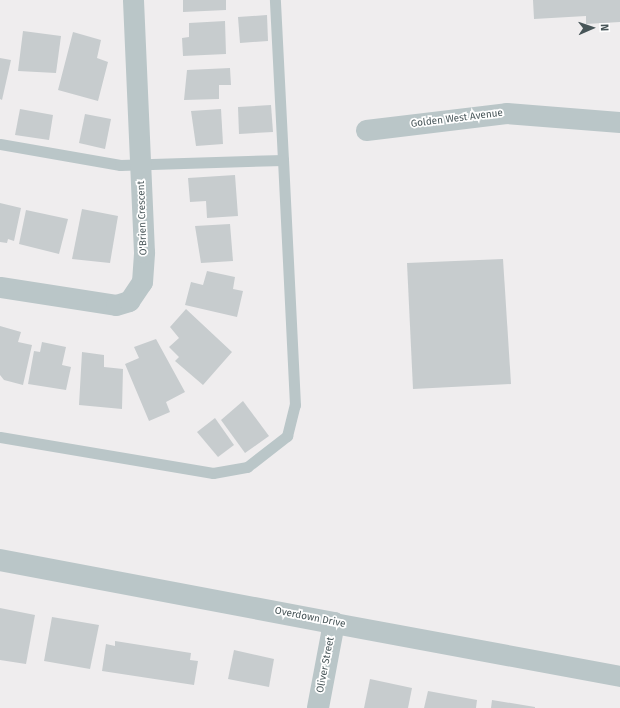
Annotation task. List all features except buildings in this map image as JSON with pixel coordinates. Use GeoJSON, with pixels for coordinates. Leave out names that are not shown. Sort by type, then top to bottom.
{"type":"FeatureCollection","features":[{"type":"Feature","properties":{"kind":"street","name":"O'Brien Crescent"},"geometry":{"type":"LineString","coordinates":[[0,287],[102,305],[129,301],[142,282],[145,269],[133,0]]}},
{"type":"Feature","properties":{"kind":"street","name":"Golden West Avenue"},"geometry":{"type":"LineString","coordinates":[[366,130],[506,113],[620,122]]}},
{"type":"Feature","properties":{"kind":"street","name":"Overdown Drive"},"geometry":{"type":"LineString","coordinates":[[0,560],[620,676]]}},
{"type":"Feature","properties":{"kind":"street","name":"Oliver Street"},"geometry":{"type":"LineString","coordinates":[[318,708],[334,623]]}},
{"type":"Feature","properties":{"kind":"lane"},"geometry":{"type":"LineString","coordinates":[[0,437],[213,473],[247,467],[287,436],[295,405],[276,0]]}},
{"type":"Feature","properties":{"kind":"lane"},"geometry":{"type":"LineString","coordinates":[[0,144],[120,165],[283,160]]}}]}
